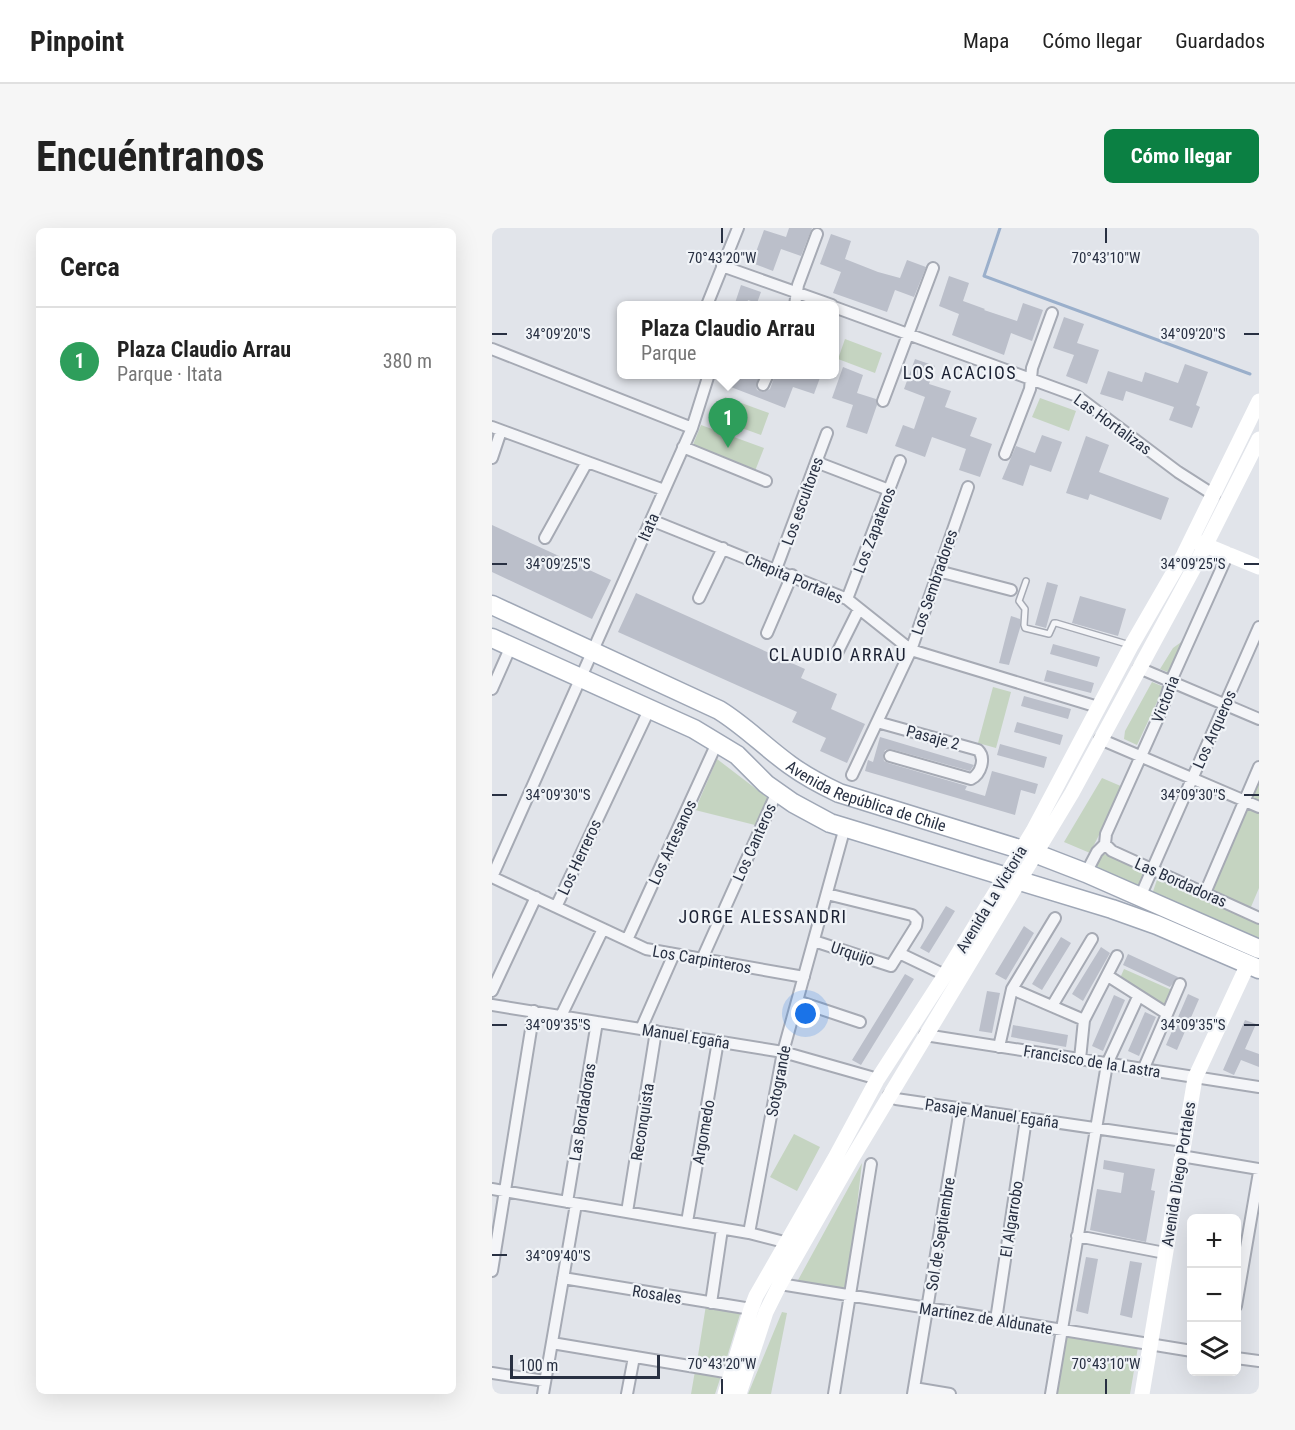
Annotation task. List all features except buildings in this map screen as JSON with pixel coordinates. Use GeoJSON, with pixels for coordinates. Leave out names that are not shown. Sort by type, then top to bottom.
{"type":"FeatureCollection","features":[{"type":"Feature","properties":{"kind":"main road","name":"Avenida La Victoria"},"geometry":{"type":"LineString","coordinates":[[739,1394],[766,1312],[780,1284],[794,1245],[877,1080],[1012,877],[1100,739],[1139,668],[1198,542],[1214,495],[1259,401]]}},
{"type":"Feature","properties":{"kind":"main road","name":"Avenida La Victoria"},"geometry":{"type":"LineString","coordinates":[[1028,852],[1033,831],[1131,646],[1198,542],[1259,439]]}},
{"type":"Feature","properties":{"kind":"main road"},"geometry":{"type":"LineString","coordinates":[[1198,542],[1259,567]]}},
{"type":"Feature","properties":{"kind":"main road","name":"Avenida República de Chile"},"geometry":{"type":"LineString","coordinates":[[492,605],[719,710],[744,726],[789,765],[824,786],[1086,873],[1259,949]]}},
{"type":"Feature","properties":{"kind":"main road","name":"Avenida República de Chile"},"geometry":{"type":"LineString","coordinates":[[492,638],[694,729],[737,755],[777,792],[830,823],[1012,877],[1157,925],[1253,967]]}},
{"type":"Feature","properties":{"kind":"main road","name":"Avenida La Victoria"},"geometry":{"type":"LineString","coordinates":[[725,1394],[751,1309],[890,1095],[1012,877]]}},
{"type":"Feature","properties":{"kind":"main road","name":"Avenida Diego Portales"},"geometry":{"type":"LineString","coordinates":[[1142,1394],[1195,1078],[1253,967]]}},
{"type":"Feature","properties":{"kind":"street"},"geometry":{"type":"LineString","coordinates":[[709,301],[738,228]]}},
{"type":"Feature","properties":{"kind":"street"},"geometry":{"type":"LineString","coordinates":[[796,301],[798,285],[818,234]]}},
{"type":"Feature","properties":{"kind":"street","name":"Las Hortalizas"},"geometry":{"type":"LineString","coordinates":[[722,266],[819,301]]}},
{"type":"Feature","properties":{"kind":"street"},"geometry":{"type":"LineString","coordinates":[[883,401],[933,268]]}},
{"type":"Feature","properties":{"kind":"street","name":"Las Hortalizas"},"geometry":{"type":"LineString","coordinates":[[839,308],[1077,396],[1178,472],[1214,495]]}},
{"type":"Feature","properties":{"kind":"street"},"geometry":{"type":"LineString","coordinates":[[1005,454],[1030,389],[1032,368],[1052,313]]}},
{"type":"Feature","properties":{"kind":"street"},"geometry":{"type":"LineString","coordinates":[[492,349],[692,428]]}},
{"type":"Feature","properties":{"kind":"street","name":"Itata"},"geometry":{"type":"LineString","coordinates":[[492,877],[692,428],[709,379]]}},
{"type":"Feature","properties":{"kind":"street"},"geometry":{"type":"LineString","coordinates":[[492,458],[497,429],[664,490]]}},
{"type":"Feature","properties":{"kind":"street","name":"Los escultores"},"geometry":{"type":"LineString","coordinates":[[776,569],[827,433]]}},
{"type":"Feature","properties":{"kind":"street"},"geometry":{"type":"LineString","coordinates":[[683,447],[766,481]]}},
{"type":"Feature","properties":{"kind":"street","name":"Los Zapateros"},"geometry":{"type":"LineString","coordinates":[[847,598],[900,461]]}},
{"type":"Feature","properties":{"kind":"street"},"geometry":{"type":"LineString","coordinates":[[545,538],[587,462]]}},
{"type":"Feature","properties":{"kind":"street"},"geometry":{"type":"LineString","coordinates":[[816,462],[890,490]]}},
{"type":"Feature","properties":{"kind":"street","name":"Los Sembradores"},"geometry":{"type":"LineString","coordinates":[[852,775],[910,650],[968,487]]}},
{"type":"Feature","properties":{"kind":"street","name":"Chepita Portales"},"geometry":{"type":"LineString","coordinates":[[651,520],[847,598],[910,650],[1098,706]]}},
{"type":"Feature","properties":{"kind":"street"},"geometry":{"type":"LineString","coordinates":[[699,598],[723,548]]}},
{"type":"Feature","properties":{"kind":"street","name":"Victoria"},"geometry":{"type":"LineString","coordinates":[[1086,873],[1097,852],[1105,844],[1106,834],[1142,757],[1171,681],[1228,554]]}},
{"type":"Feature","properties":{"kind":"street"},"geometry":{"type":"LineString","coordinates":[[938,571],[1011,590]]}},
{"type":"Feature","properties":{"kind":"street"},"geometry":{"type":"LineString","coordinates":[[766,633],[792,576]]}},
{"type":"Feature","properties":{"kind":"street"},"geometry":{"type":"LineString","coordinates":[[837,653],[859,609]]}},
{"type":"Feature","properties":{"kind":"street","name":"Los Arqueros"},"geometry":{"type":"LineString","coordinates":[[1140,897],[1259,627]]}},
{"type":"Feature","properties":{"kind":"street"},"geometry":{"type":"LineString","coordinates":[[492,689],[510,646]]}},
{"type":"Feature","properties":{"kind":"street"},"geometry":{"type":"LineString","coordinates":[[1139,668],[1259,719]]}},
{"type":"Feature","properties":{"kind":"street","name":"Los Herreros"},"geometry":{"type":"LineString","coordinates":[[556,907],[649,710]]}},
{"type":"Feature","properties":{"kind":"street","name":"Pasaje 2"},"geometry":{"type":"LineString","coordinates":[[877,722],[978,750],[982,753],[983,759],[977,776],[971,779],[890,756]]}},
{"type":"Feature","properties":{"kind":"street"},"geometry":{"type":"LineString","coordinates":[[1100,739],[1259,807]]}},
{"type":"Feature","properties":{"kind":"street","name":"Los Artesanos"},"geometry":{"type":"LineString","coordinates":[[627,940],[717,743]]}},
{"type":"Feature","properties":{"kind":"street"},"geometry":{"type":"LineString","coordinates":[[1205,893],[1259,767]]}},
{"type":"Feature","properties":{"kind":"street","name":"Los Canteros"},"geometry":{"type":"LineString","coordinates":[[702,959],[777,792]]}},
{"type":"Feature","properties":{"kind":"street","name":"Sotogrande"},"geometry":{"type":"LineString","coordinates":[[749,1233],[783,1052],[845,827]]}},
{"type":"Feature","properties":{"kind":"street","name":"Las Bordadoras"},"geometry":{"type":"LineString","coordinates":[[1105,844],[1112,851],[1258,914]]}},
{"type":"Feature","properties":{"kind":"street"},"geometry":{"type":"LineString","coordinates":[[492,877],[603,929],[561,1016]]}},
{"type":"Feature","properties":{"kind":"street"},"geometry":{"type":"LineString","coordinates":[[828,894],[912,915],[917,920],[916,926],[899,953]]}},
{"type":"Feature","properties":{"kind":"street"},"geometry":{"type":"LineString","coordinates":[[492,991],[536,897]]}},
{"type":"Feature","properties":{"kind":"street"},"geometry":{"type":"LineString","coordinates":[[999,1047],[1012,989],[1055,918]]}},
{"type":"Feature","properties":{"kind":"street","name":"Los Carpinteros"},"geometry":{"type":"LineString","coordinates":[[603,929],[646,949],[804,976]]}},
{"type":"Feature","properties":{"kind":"street"},"geometry":{"type":"LineString","coordinates":[[1052,1006],[1092,939]]}},
{"type":"Feature","properties":{"kind":"street","name":"Urquijo"},"geometry":{"type":"LineString","coordinates":[[814,941],[891,966],[899,953],[945,975]]}},
{"type":"Feature","properties":{"kind":"street"},"geometry":{"type":"LineString","coordinates":[[641,1029],[674,954]]}},
{"type":"Feature","properties":{"kind":"street"},"geometry":{"type":"LineString","coordinates":[[1080,1059],[1084,1020],[1117,956]]}},
{"type":"Feature","properties":{"kind":"street"},"geometry":{"type":"LineString","coordinates":[[1108,976],[1166,1013]]}},
{"type":"Feature","properties":{"kind":"street"},"geometry":{"type":"LineString","coordinates":[[1143,1070],[1179,984]]}},
{"type":"Feature","properties":{"kind":"street"},"geometry":{"type":"LineString","coordinates":[[1012,989],[1084,1020]]}},
{"type":"Feature","properties":{"kind":"street"},"geometry":{"type":"LineString","coordinates":[[1051,1394],[1060,1330],[1107,1064],[1138,997]]}},
{"type":"Feature","properties":{"kind":"street"},"geometry":{"type":"LineString","coordinates":[[797,1001],[860,1022]]}},
{"type":"Feature","properties":{"kind":"street","name":"Manuel Egaña"},"geometry":{"type":"LineString","coordinates":[[492,1005],[783,1052],[877,1080]]}},
{"type":"Feature","properties":{"kind":"street"},"geometry":{"type":"LineString","coordinates":[[492,1271],[534,1011]]}},
{"type":"Feature","properties":{"kind":"street","name":"Las Bordadoras"},"geometry":{"type":"LineString","coordinates":[[543,1394],[563,1278],[597,1022]]}},
{"type":"Feature","properties":{"kind":"street","name":"Reconquista"},"geometry":{"type":"LineString","coordinates":[[627,1212],[656,1031]]}},
{"type":"Feature","properties":{"kind":"street","name":"Francisco de la Lastra"},"geometry":{"type":"LineString","coordinates":[[925,1035],[1259,1087]]}},
{"type":"Feature","properties":{"kind":"street","name":"Argomedo"},"geometry":{"type":"LineString","coordinates":[[687,1222],[718,1041]]}},
{"type":"Feature","properties":{"kind":"street","name":"Pasaje Manuel Egaña"},"geometry":{"type":"LineString","coordinates":[[890,1095],[896,1099],[1096,1129],[1259,1170]]}},
{"type":"Feature","properties":{"kind":"street","name":"Sol de Septiembre"},"geometry":{"type":"LineString","coordinates":[[914,1391],[960,1109]]}},
{"type":"Feature","properties":{"kind":"street","name":"El Algarrobo"},"geometry":{"type":"LineString","coordinates":[[996,1320],[1026,1119]]}},
{"type":"Feature","properties":{"kind":"street"},"geometry":{"type":"LineString","coordinates":[[834,1394],[871,1164]]}},
{"type":"Feature","properties":{"kind":"street"},"geometry":{"type":"LineString","coordinates":[[1241,1276],[1259,1170]]}},
{"type":"Feature","properties":{"kind":"street"},"geometry":{"type":"LineString","coordinates":[[492,1189],[749,1233],[794,1245]]}},
{"type":"Feature","properties":{"kind":"street"},"geometry":{"type":"LineString","coordinates":[[711,1303],[722,1229]]}},
{"type":"Feature","properties":{"kind":"street"},"geometry":{"type":"LineString","coordinates":[[1077,1236],[1165,1253]]}},
{"type":"Feature","properties":{"kind":"street","name":"Rosales"},"geometry":{"type":"LineString","coordinates":[[563,1278],[751,1309]]}},
{"type":"Feature","properties":{"kind":"street","name":"Martínez de Aldunate"},"geometry":{"type":"LineString","coordinates":[[780,1284],[1187,1350]]}},
{"type":"Feature","properties":{"kind":"street"},"geometry":{"type":"LineString","coordinates":[[552,1343],[731,1373]]}},
{"type":"Feature","properties":{"kind":"street"},"geometry":{"type":"LineString","coordinates":[[627,1394],[634,1357]]}},
{"type":"Feature","properties":{"kind":"street"},"geometry":{"type":"LineString","coordinates":[[1241,1359],[1259,1361]]}},
{"type":"Feature","properties":{"kind":"street"},"geometry":{"type":"LineString","coordinates":[[492,1373],[545,1381]]}},
{"type":"Feature","properties":{"kind":"street"},"geometry":{"type":"LineString","coordinates":[[914,1391],[950,1394]]}},
{"type":"Feature","properties":{"kind":"lane"},"geometry":{"type":"LineString","coordinates":[[1026,581],[1018,601],[1025,609],[1023,625],[1025,628],[1049,634],[1056,623],[1131,646]]}},
{"type":"Feature","properties":{"kind":"green space"},"geometry":{"type":"Polygon","coordinates":[[[845,339],[882,353],[875,373],[839,359],[845,339]]]}},
{"type":"Feature","properties":{"kind":"green space"},"geometry":{"type":"Polygon","coordinates":[[[725,397],[769,413],[761,435],[717,419],[725,397]]]}},
{"type":"Feature","properties":{"kind":"green space"},"geometry":{"type":"Polygon","coordinates":[[[1040,398],[1076,411],[1069,431],[1032,417],[1040,398]]]}},
{"type":"Feature","properties":{"kind":"green space"},"geometry":{"type":"Polygon","coordinates":[[[701,425],[764,448],[755,471],[692,447],[701,425]]]}},
{"type":"Feature","properties":{"kind":"green space"},"geometry":{"type":"Polygon","coordinates":[[[1184,640],[1170,673],[1160,669],[1173,648],[1184,640]]]}},
{"type":"Feature","properties":{"kind":"green space"},"geometry":{"type":"Polygon","coordinates":[[[1152,682],[1164,687],[1137,745],[1124,739],[1125,731],[1152,682]]]}},
{"type":"Feature","properties":{"kind":"green space"},"geometry":{"type":"Polygon","coordinates":[[[993,687],[1011,692],[996,748],[978,743],[993,687]]]}},
{"type":"Feature","properties":{"kind":"green space"},"geometry":{"type":"Polygon","coordinates":[[[717,759],[768,798],[755,825],[695,810],[717,759]]]}},
{"type":"Feature","properties":{"kind":"green space"},"geometry":{"type":"Polygon","coordinates":[[[1259,770],[1259,888],[1248,914],[1206,894],[1259,770]]]}},
{"type":"Feature","properties":{"kind":"green space"},"geometry":{"type":"Polygon","coordinates":[[[1102,778],[1123,787],[1090,853],[1064,842],[1102,778]]]}},
{"type":"Feature","properties":{"kind":"green space"},"geometry":{"type":"Polygon","coordinates":[[[1102,853],[1146,873],[1137,890],[1093,870],[1102,853]]]}},
{"type":"Feature","properties":{"kind":"green space"},"geometry":{"type":"Polygon","coordinates":[[[1158,877],[1259,923],[1259,943],[1151,897],[1158,877]]]}},
{"type":"Feature","properties":{"kind":"green space"},"geometry":{"type":"Polygon","coordinates":[[[1124,969],[1174,991],[1163,1016],[1117,985],[1124,969]]]}},
{"type":"Feature","properties":{"kind":"green space"},"geometry":{"type":"Polygon","coordinates":[[[794,1134],[820,1147],[797,1191],[770,1177],[794,1134]]]}},
{"type":"Feature","properties":{"kind":"green space"},"geometry":{"type":"Polygon","coordinates":[[[862,1163],[847,1291],[797,1282],[862,1163]]]}},
{"type":"Feature","properties":{"kind":"green space"},"geometry":{"type":"Polygon","coordinates":[[[706,1305],[741,1311],[724,1367],[697,1362],[706,1305]]]}},
{"type":"Feature","properties":{"kind":"green space"},"geometry":{"type":"Polygon","coordinates":[[[782,1312],[787,1313],[771,1394],[748,1394],[782,1312]]]}},
{"type":"Feature","properties":{"kind":"green space"},"geometry":{"type":"Polygon","coordinates":[[[1066,1334],[1138,1347],[1130,1394],[1056,1394],[1066,1334]]]}},
{"type":"Feature","properties":{"kind":"green space"},"geometry":{"type":"Polygon","coordinates":[[[695,1371],[721,1376],[715,1394],[691,1394],[695,1371]]]}},
{"type":"Feature","properties":{"kind":"waterway"},"geometry":{"type":"LineString","coordinates":[[1000,228],[984,276],[1250,374]]}},
{"type":"Feature","properties":{"kind":"place","name":"Plaza Claudio Arrau"},"geometry":{"type":"Point","coordinates":[728,448]}},
{"type":"Feature","properties":{"kind":"district","name":"LOS ACACIOS"},"geometry":{"type":"Point","coordinates":[960,373]}},
{"type":"Feature","properties":{"kind":"district","name":"CLAUDIO ARRAU"},"geometry":{"type":"Point","coordinates":[838,655]}},
{"type":"Feature","properties":{"kind":"district","name":"JORGE ALESSANDRI"},"geometry":{"type":"Point","coordinates":[763,917]}}]}
